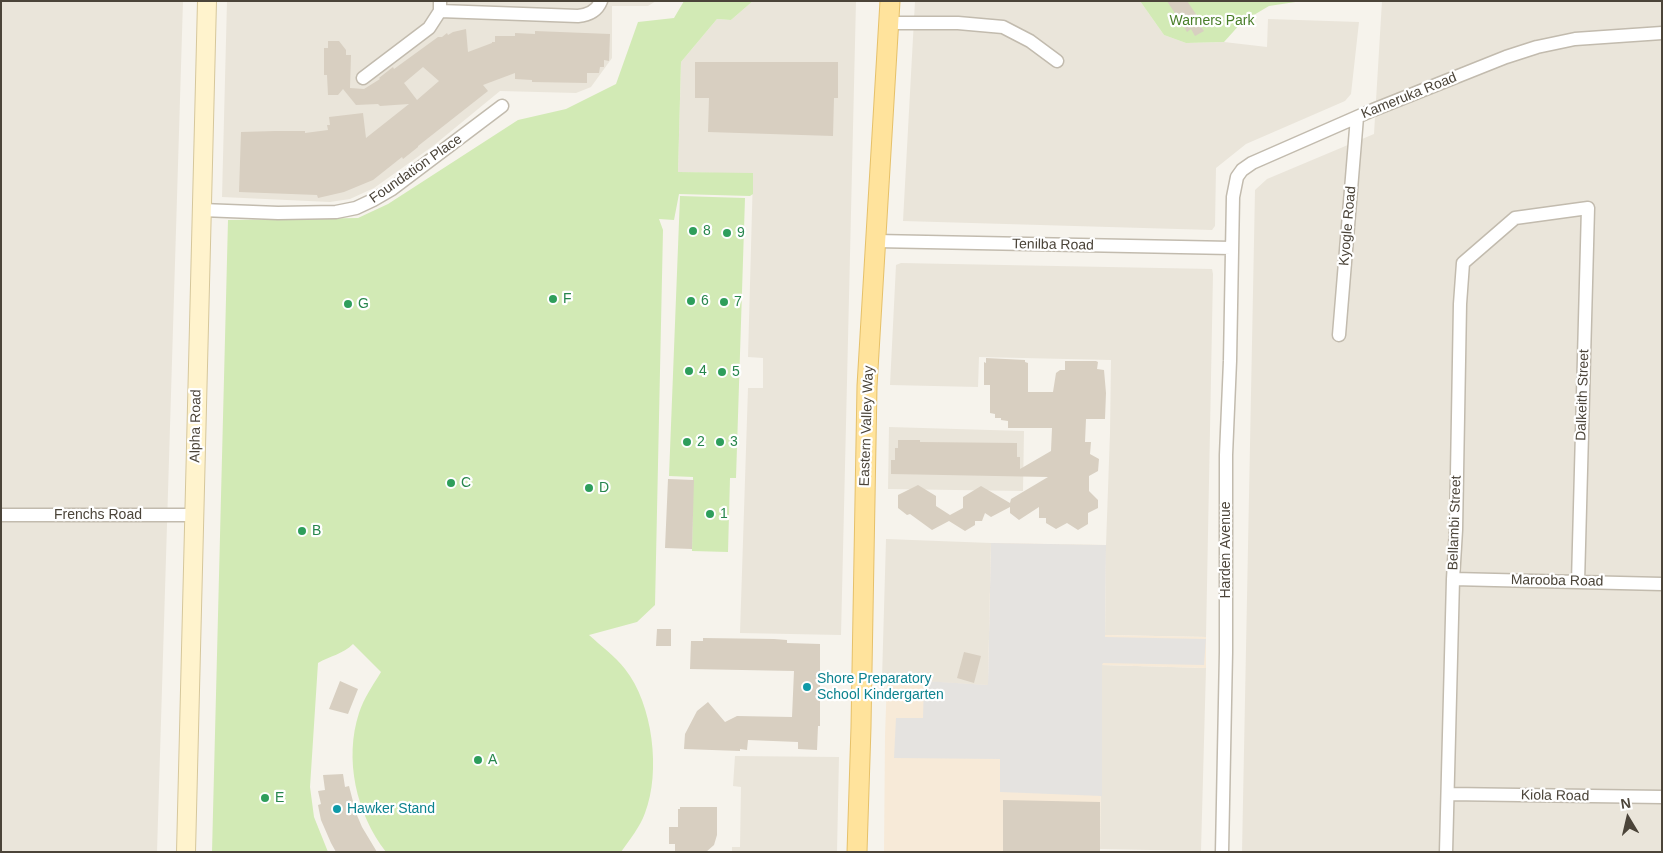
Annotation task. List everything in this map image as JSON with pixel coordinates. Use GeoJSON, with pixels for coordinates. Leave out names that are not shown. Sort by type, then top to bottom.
{"type":"FeatureCollection","features":[{"type":"Feature","properties":{"kind":"main road","name":"Alpha Road"},"geometry":{"type":"LineString","coordinates":[[186,852],[207,1]]}},
{"type":"Feature","properties":{"kind":"main road","name":"Eastern Valley Way"},"geometry":{"type":"LineString","coordinates":[[856,852],[861,727],[867,386],[890,1]]}},
{"type":"Feature","properties":{"kind":"street"},"geometry":{"type":"LineString","coordinates":[[363,78],[429,28],[440,6],[586,16],[598,8],[601,1]]}},
{"type":"Feature","properties":{"kind":"street"},"geometry":{"type":"LineString","coordinates":[[889,23],[958,23],[1003,27],[1030,41],[1057,60]]}},
{"type":"Feature","properties":{"kind":"street","name":"Kameruka Road"},"geometry":{"type":"LineString","coordinates":[[1231,248],[1234,189],[1237,177],[1242,170],[1252,163],[1274,152],[1537,46],[1593,37],[1662,33]]}},
{"type":"Feature","properties":{"kind":"street","name":"Foundation Place"},"geometry":{"type":"LineString","coordinates":[[202,210],[298,213],[336,212],[356,208],[392,189],[502,106]]}},
{"type":"Feature","properties":{"kind":"street","name":"Kyogle Road"},"geometry":{"type":"LineString","coordinates":[[1340,335],[1357,117]]}},
{"type":"Feature","properties":{"kind":"street","name":"Dalkeith Street"},"geometry":{"type":"LineString","coordinates":[[1515,218],[1588,208],[1578,582]]}},
{"type":"Feature","properties":{"kind":"street","name":"Bellambi Street"},"geometry":{"type":"LineString","coordinates":[[1446,852],[1456,530],[1460,304],[1463,263],[1515,218]]}},
{"type":"Feature","properties":{"kind":"street","name":"Tenilba Road"},"geometry":{"type":"LineString","coordinates":[[876,241],[1231,248]]}},
{"type":"Feature","properties":{"kind":"street","name":"Harden Avenue"},"geometry":{"type":"LineString","coordinates":[[1222,852],[1226,652],[1226,455],[1230,361],[1231,248]]}},
{"type":"Feature","properties":{"kind":"street","name":"Frenchs Road"},"geometry":{"type":"LineString","coordinates":[[1,515],[194,515]]}},
{"type":"Feature","properties":{"kind":"street","name":"Marooba Road"},"geometry":{"type":"LineString","coordinates":[[1453,579],[1662,584]]}},
{"type":"Feature","properties":{"kind":"street","name":"Kiola Road"},"geometry":{"type":"LineString","coordinates":[[1449,794],[1662,797]]}},
{"type":"Feature","properties":{"kind":"shaded area"},"geometry":{"type":"Polygon","coordinates":[[[1,1],[183,1],[157,852],[1,852],[1,1]]]}},
{"type":"Feature","properties":{"kind":"shaded area"},"geometry":{"type":"Polygon","coordinates":[[[227,1],[656,1],[648,6],[612,6],[612,58],[591,87],[576,93],[500,91],[433,146],[374,188],[350,199],[330,202],[222,197],[227,1]]]}},
{"type":"Feature","properties":{"kind":"shaded area"},"geometry":{"type":"Polygon","coordinates":[[[753,1],[856,1],[841,635],[740,633],[748,388],[763,388],[763,358],[748,357],[753,174],[678,172],[681,62],[717,19],[731,20],[753,1]]]}},
{"type":"Feature","properties":{"kind":"shaded area"},"geometry":{"type":"Polygon","coordinates":[[[915,1],[1140,1],[1164,35],[1186,43],[1224,42],[1267,47],[1268,19],[1359,22],[1351,94],[1345,101],[1246,144],[1216,168],[1215,226],[1212,230],[903,221],[915,1]]]}},
{"type":"Feature","properties":{"kind":"shaded area"},"geometry":{"type":"Polygon","coordinates":[[[1382,1],[1662,1],[1662,852],[1242,852],[1255,190],[1267,179],[1374,134],[1382,1]]]}},
{"type":"Feature","properties":{"kind":"shaded area"},"geometry":{"type":"Polygon","coordinates":[[[901,263],[1212,269],[1206,637],[1105,635],[1111,360],[979,357],[978,387],[890,385],[896,265],[901,263]]]}},
{"type":"Feature","properties":{"kind":"shaded area"},"geometry":{"type":"Polygon","coordinates":[[[889,427],[1024,431],[1023,491],[888,489],[889,427]]]}},
{"type":"Feature","properties":{"kind":"shaded area"},"geometry":{"type":"Polygon","coordinates":[[[886,539],[991,543],[988,686],[882,679],[886,539]]]}},
{"type":"Feature","properties":{"kind":"shaded area"},"geometry":{"type":"Polygon","coordinates":[[[991,543],[1106,545],[1105,635],[1206,637],[1206,668],[1102,665],[1100,852],[884,852],[887,679],[988,685],[991,543]]]}},
{"type":"Feature","properties":{"kind":"shaded area"},"geometry":{"type":"Polygon","coordinates":[[[991,543],[1106,545],[1105,637],[1206,639],[1204,665],[1103,663],[1102,796],[1000,792],[1000,759],[894,758],[896,718],[923,718],[924,681],[988,685],[991,543]]]}},
{"type":"Feature","properties":{"kind":"shaded area"},"geometry":{"type":"Polygon","coordinates":[[[1102,665],[1206,668],[1201,851],[1100,849],[1102,665]]]}},
{"type":"Feature","properties":{"kind":"shaded area"},"geometry":{"type":"Polygon","coordinates":[[[735,756],[839,757],[837,852],[732,852],[732,847],[740,847],[741,787],[733,786],[735,756]]]}},
{"type":"Feature","properties":{"kind":"green space"},"geometry":{"type":"Polygon","coordinates":[[[684,1],[753,1],[731,20],[717,19],[681,62],[678,172],[753,173],[753,194],[750,196],[679,194],[674,220],[659,219],[663,230],[655,605],[637,622],[589,635],[625,669],[635,684],[648,719],[653,759],[653,778],[650,796],[640,823],[621,852],[386,852],[376,837],[360,803],[353,767],[355,731],[359,713],[381,672],[353,644],[341,653],[318,663],[310,787],[314,817],[328,852],[212,852],[228,220],[358,218],[388,204],[518,120],[566,109],[616,84],[638,22],[674,18],[684,1]]]}},
{"type":"Feature","properties":{"kind":"green space","name":"Warners Park"},"geometry":{"type":"Polygon","coordinates":[[[1140,1],[1302,1],[1269,6],[1242,22],[1224,42],[1186,43],[1164,35],[1140,1]]]}},
{"type":"Feature","properties":{"kind":"green space"},"geometry":{"type":"Polygon","coordinates":[[[680,196],[745,198],[736,478],[730,478],[728,552],[692,551],[693,477],[669,476],[680,196]]]}},
{"type":"Feature","properties":{"kind":"building"},"geometry":{"type":"Polygon","coordinates":[[[1167,1],[1187,1],[1202,23],[1199,24],[1204,31],[1195,36],[1191,29],[1187,32],[1167,1]]]}},
{"type":"Feature","properties":{"kind":"building"},"geometry":{"type":"Polygon","coordinates":[[[466,29],[468,52],[495,42],[495,36],[515,36],[515,33],[535,34],[535,31],[610,34],[609,61],[604,60],[604,67],[600,67],[599,73],[587,73],[587,83],[532,82],[532,80],[515,79],[515,73],[483,85],[488,91],[403,159],[402,157],[373,180],[344,192],[318,198],[317,195],[239,192],[241,132],[305,131],[305,133],[328,130],[327,125],[330,125],[329,117],[363,113],[366,138],[409,104],[356,105],[343,89],[338,95],[328,95],[327,75],[324,75],[324,48],[328,48],[328,41],[339,41],[346,50],[346,55],[351,55],[350,88],[364,89],[438,37],[466,29]],[[423,67],[404,83],[417,100],[439,81],[423,67]]]}},
{"type":"Feature","properties":{"kind":"building"},"geometry":{"type":"Polygon","coordinates":[[[695,62],[838,62],[838,98],[834,98],[833,136],[708,132],[709,98],[695,98],[695,62]]]}},
{"type":"Feature","properties":{"kind":"building"},"geometry":{"type":"Polygon","coordinates":[[[986,358],[1025,360],[1028,363],[1028,392],[1053,392],[1056,373],[1060,370],[1065,370],[1065,361],[1096,361],[1098,362],[1097,369],[1104,370],[1106,393],[1105,419],[1086,419],[1085,442],[1091,442],[1090,454],[1099,459],[1098,471],[1089,476],[1089,491],[1098,500],[1098,508],[1088,513],[1088,524],[1078,530],[1067,523],[1056,529],[1046,523],[1046,518],[1039,518],[1039,507],[1019,520],[1010,513],[1010,507],[991,517],[985,513],[982,521],[975,521],[975,525],[965,531],[949,521],[932,530],[898,508],[898,495],[918,485],[936,496],[936,506],[950,515],[963,508],[963,497],[981,486],[1010,503],[1011,499],[1048,477],[891,474],[891,460],[895,460],[895,448],[898,448],[898,440],[1017,443],[1017,457],[1020,457],[1020,469],[1051,451],[1052,428],[1008,428],[1008,421],[995,418],[995,414],[990,413],[990,385],[984,385],[984,362],[986,363],[986,358]]]}},
{"type":"Feature","properties":{"kind":"building"},"geometry":{"type":"Polygon","coordinates":[[[668,479],[694,480],[692,549],[665,548],[668,479]]]}},
{"type":"Feature","properties":{"kind":"building"},"geometry":{"type":"Polygon","coordinates":[[[657,629],[671,629],[671,646],[656,646],[657,629]]]}},
{"type":"Feature","properties":{"kind":"building","name":"Shore Preparatory School Kindergarten"},"geometry":{"type":"Polygon","coordinates":[[[703,638],[774,639],[787,640],[787,643],[820,644],[820,726],[818,726],[817,750],[798,749],[798,742],[748,740],[747,750],[740,749],[740,751],[684,749],[685,734],[697,711],[708,702],[725,722],[737,716],[792,717],[794,671],[690,669],[691,641],[703,641],[703,638]]]}},
{"type":"Feature","properties":{"kind":"building"},"geometry":{"type":"Polygon","coordinates":[[[964,652],[981,656],[974,683],[957,678],[964,652]]]}},
{"type":"Feature","properties":{"kind":"building"},"geometry":{"type":"Polygon","coordinates":[[[340,681],[358,689],[348,714],[329,709],[340,681]]]}},
{"type":"Feature","properties":{"kind":"building","name":"Hawker Stand"},"geometry":{"type":"Polygon","coordinates":[[[343,774],[345,787],[349,786],[362,827],[377,852],[336,852],[331,843],[321,820],[318,805],[321,804],[318,791],[325,790],[323,775],[343,774]]]}},
{"type":"Feature","properties":{"kind":"building"},"geometry":{"type":"Polygon","coordinates":[[[1003,800],[1100,802],[1100,852],[1003,852],[1003,800]]]}},
{"type":"Feature","properties":{"kind":"building"},"geometry":{"type":"Polygon","coordinates":[[[680,807],[717,807],[717,835],[714,845],[706,852],[675,852],[675,844],[669,844],[669,827],[678,827],[678,809],[680,807]]]}},
{"type":"Feature","properties":{"kind":"place","name":"8"},"geometry":{"type":"Point","coordinates":[693,231]}},
{"type":"Feature","properties":{"kind":"place","name":"9"},"geometry":{"type":"Point","coordinates":[727,233]}},
{"type":"Feature","properties":{"kind":"place","name":"F"},"geometry":{"type":"Point","coordinates":[553,299]}},
{"type":"Feature","properties":{"kind":"place","name":"6"},"geometry":{"type":"Point","coordinates":[691,301]}},
{"type":"Feature","properties":{"kind":"place","name":"7"},"geometry":{"type":"Point","coordinates":[724,302]}},
{"type":"Feature","properties":{"kind":"place","name":"G"},"geometry":{"type":"Point","coordinates":[348,304]}},
{"type":"Feature","properties":{"kind":"place","name":"4"},"geometry":{"type":"Point","coordinates":[689,371]}},
{"type":"Feature","properties":{"kind":"place","name":"5"},"geometry":{"type":"Point","coordinates":[722,372]}},
{"type":"Feature","properties":{"kind":"place","name":"2"},"geometry":{"type":"Point","coordinates":[687,442]}},
{"type":"Feature","properties":{"kind":"place","name":"3"},"geometry":{"type":"Point","coordinates":[720,442]}},
{"type":"Feature","properties":{"kind":"place","name":"C"},"geometry":{"type":"Point","coordinates":[451,483]}},
{"type":"Feature","properties":{"kind":"place","name":"D"},"geometry":{"type":"Point","coordinates":[589,488]}},
{"type":"Feature","properties":{"kind":"place","name":"1"},"geometry":{"type":"Point","coordinates":[710,514]}},
{"type":"Feature","properties":{"kind":"place","name":"B"},"geometry":{"type":"Point","coordinates":[302,531]}},
{"type":"Feature","properties":{"kind":"place","name":"Shore Preparatory School Kindergarten"},"geometry":{"type":"Point","coordinates":[807,687]}},
{"type":"Feature","properties":{"kind":"place","name":"A"},"geometry":{"type":"Point","coordinates":[478,760]}},
{"type":"Feature","properties":{"kind":"place","name":"E"},"geometry":{"type":"Point","coordinates":[265,798]}},
{"type":"Feature","properties":{"kind":"place","name":"Hawker Stand"},"geometry":{"type":"Point","coordinates":[337,809]}}]}
